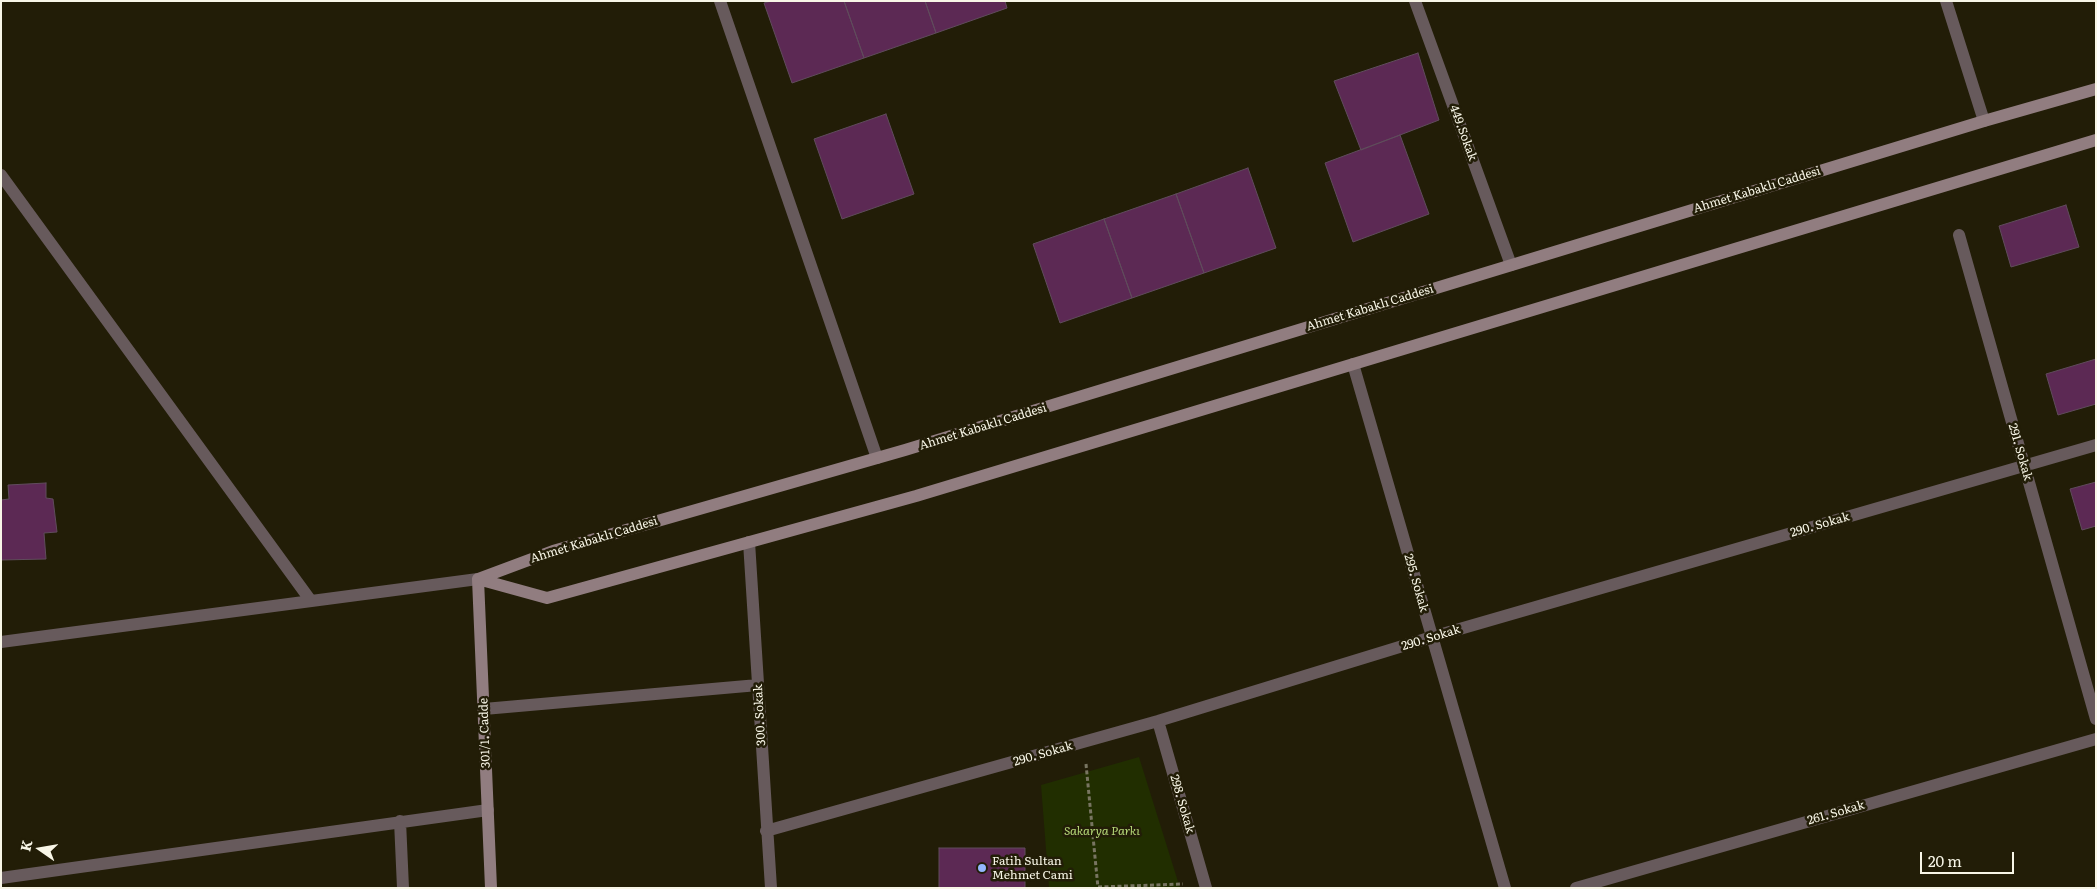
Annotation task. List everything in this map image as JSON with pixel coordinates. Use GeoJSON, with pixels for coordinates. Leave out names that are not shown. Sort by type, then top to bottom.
{"type":"FeatureCollection","features":[{"type":"Feature","properties":{"kind":"main road","name":"Ahmet Kabaklı Caddesi"},"geometry":{"type":"LineString","coordinates":[[478,579],[552,550],[877,458],[1984,121],[2096,89]]}},
{"type":"Feature","properties":{"kind":"main road"},"geometry":{"type":"LineString","coordinates":[[478,579],[547,598],[916,496],[2096,140]]}},
{"type":"Feature","properties":{"kind":"main road","name":"301/1. Cadde"},"geometry":{"type":"LineString","coordinates":[[478,579],[491,888]]}},
{"type":"Feature","properties":{"kind":"street"},"geometry":{"type":"LineString","coordinates":[[720,1],[877,458]]}},
{"type":"Feature","properties":{"kind":"street","name":"449.Sokak"},"geometry":{"type":"LineString","coordinates":[[1415,1],[1512,265]]}},
{"type":"Feature","properties":{"kind":"street"},"geometry":{"type":"LineString","coordinates":[[1946,1],[1984,121]]}},
{"type":"Feature","properties":{"kind":"street"},"geometry":{"type":"LineString","coordinates":[[1,175],[311,601]]}},
{"type":"Feature","properties":{"kind":"street","name":"291. Sokak"},"geometry":{"type":"LineString","coordinates":[[1958,235],[2096,718]]}},
{"type":"Feature","properties":{"kind":"street","name":"295. Sokak"},"geometry":{"type":"LineString","coordinates":[[1353,364],[1505,888]]}},
{"type":"Feature","properties":{"kind":"street","name":"290. Sokak"},"geometry":{"type":"LineString","coordinates":[[766,831],[1158,721],[1432,637],[2096,445]]}},
{"type":"Feature","properties":{"kind":"street","name":"300. Sokak"},"geometry":{"type":"LineString","coordinates":[[750,542],[766,831],[771,888]]}},
{"type":"Feature","properties":{"kind":"street"},"geometry":{"type":"LineString","coordinates":[[1,642],[478,579]]}},
{"type":"Feature","properties":{"kind":"street"},"geometry":{"type":"LineString","coordinates":[[484,709],[758,685]]}},
{"type":"Feature","properties":{"kind":"street","name":"298. Sokak"},"geometry":{"type":"LineString","coordinates":[[1158,721],[1206,886]]}},
{"type":"Feature","properties":{"kind":"street","name":"261. Sokak"},"geometry":{"type":"LineString","coordinates":[[1576,888],[2096,738]]}},
{"type":"Feature","properties":{"kind":"street"},"geometry":{"type":"LineString","coordinates":[[1,878],[488,810]]}},
{"type":"Feature","properties":{"kind":"street"},"geometry":{"type":"LineString","coordinates":[[400,821],[403,888]]}},
{"type":"Feature","properties":{"kind":"path"},"geometry":{"type":"LineString","coordinates":[[1084,742],[1098,887],[1206,886]]}},
{"type":"Feature","properties":{"kind":"green space","name":"Sakarya Parkı"},"geometry":{"type":"Polygon","coordinates":[[[1139,757],[1180,888],[1049,888],[1041,785],[1139,757]]]}},
{"type":"Feature","properties":{"kind":"building"},"geometry":{"type":"Polygon","coordinates":[[[771,1],[844,1],[864,58],[792,83],[764,3],[771,1]]]}},
{"type":"Feature","properties":{"kind":"building"},"geometry":{"type":"Polygon","coordinates":[[[844,1],[925,1],[936,33],[864,58],[844,1]]]}},
{"type":"Feature","properties":{"kind":"building"},"geometry":{"type":"Polygon","coordinates":[[[925,1],[1005,1],[1007,8],[936,33],[925,1]]]}},
{"type":"Feature","properties":{"kind":"building"},"geometry":{"type":"Polygon","coordinates":[[[1418,53],[1439,120],[1361,150],[1334,81],[1418,53]]]}},
{"type":"Feature","properties":{"kind":"building"},"geometry":{"type":"Polygon","coordinates":[[[886,114],[914,194],[842,219],[814,139],[886,114]]]}},
{"type":"Feature","properties":{"kind":"building"},"geometry":{"type":"Polygon","coordinates":[[[1400,135],[1429,214],[1353,242],[1325,163],[1400,135]]]}},
{"type":"Feature","properties":{"kind":"building"},"geometry":{"type":"Polygon","coordinates":[[[1248,168],[1276,248],[1204,273],[1176,194],[1248,168]]]}},
{"type":"Feature","properties":{"kind":"building"},"geometry":{"type":"Polygon","coordinates":[[[1176,194],[1204,273],[1132,298],[1104,219],[1176,194]]]}},
{"type":"Feature","properties":{"kind":"building"},"geometry":{"type":"Polygon","coordinates":[[[2066,205],[2079,247],[2011,267],[1999,226],[2066,205]]]}},
{"type":"Feature","properties":{"kind":"building"},"geometry":{"type":"Polygon","coordinates":[[[1104,219],[1132,298],[1060,323],[1033,244],[1104,219]]]}},
{"type":"Feature","properties":{"kind":"building"},"geometry":{"type":"Polygon","coordinates":[[[2096,359],[2096,404],[2058,415],[2046,374],[2096,359]]]}},
{"type":"Feature","properties":{"kind":"building"},"geometry":{"type":"Polygon","coordinates":[[[2096,482],[2096,526],[2082,530],[2070,489],[2096,482]]]}},
{"type":"Feature","properties":{"kind":"building"},"geometry":{"type":"Polygon","coordinates":[[[46,483],[46,498],[53,499],[57,532],[44,533],[46,559],[1,560],[1,500],[9,499],[8,485],[46,483]]]}},
{"type":"Feature","properties":{"kind":"building","name":"Fatih Sultan Mehmet Cami"},"geometry":{"type":"Polygon","coordinates":[[[939,848],[1025,848],[1025,888],[939,888],[939,848]]]}},
{"type":"Feature","properties":{"kind":"place","name":"Fatih Sultan Mehmet Cami"},"geometry":{"type":"Point","coordinates":[982,868]}}]}
